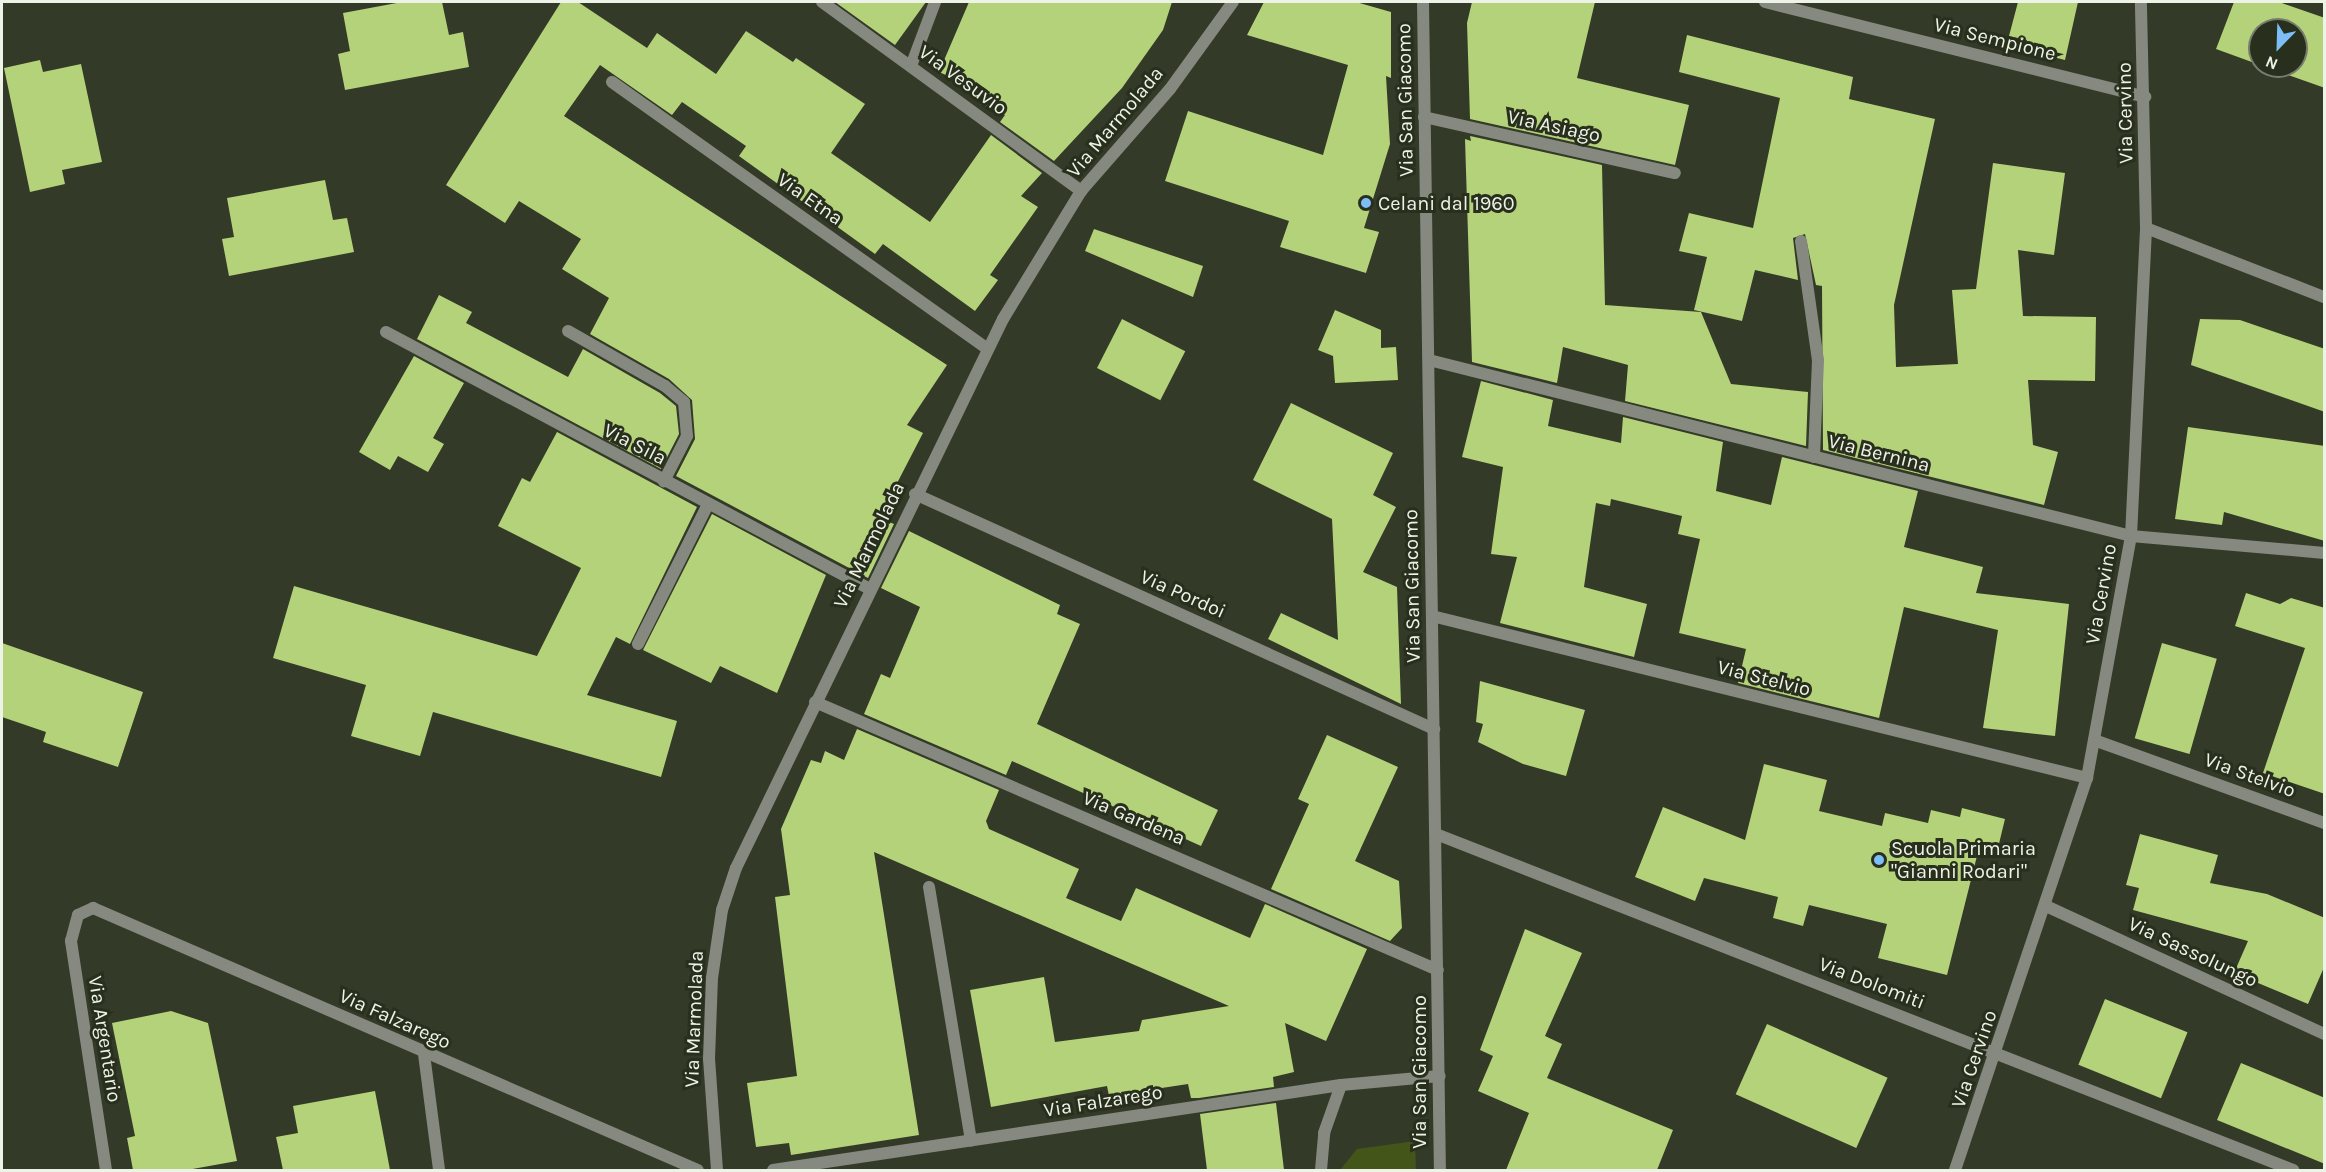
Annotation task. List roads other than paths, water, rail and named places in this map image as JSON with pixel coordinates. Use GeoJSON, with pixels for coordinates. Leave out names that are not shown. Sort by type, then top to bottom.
{"type":"FeatureCollection","features":[{"type":"Feature","properties":{"kind":"street","name":"Via Vesuvio"},"geometry":{"type":"LineString","coordinates":[[822,2],[1081,191]]}},
{"type":"Feature","properties":{"kind":"street"},"geometry":{"type":"LineString","coordinates":[[911,66],[935,2]]}},
{"type":"Feature","properties":{"kind":"street","name":"Via Marmolada"},"geometry":{"type":"LineString","coordinates":[[717,1170],[709,1039],[722,910],[868,588],[986,348],[1081,191],[1170,89],[1233,2]]}},
{"type":"Feature","properties":{"kind":"street","name":"Via San Giacomo"},"geometry":{"type":"LineString","coordinates":[[1423,2],[1440,1170]]}},
{"type":"Feature","properties":{"kind":"street","name":"Via Sempione"},"geometry":{"type":"LineString","coordinates":[[1765,2],[2145,98]]}},
{"type":"Feature","properties":{"kind":"street","name":"Via Cervino"},"geometry":{"type":"LineString","coordinates":[[1955,1170],[1998,1052],[2087,778],[2131,536],[2146,228],[2145,98],[2141,2]]}},
{"type":"Feature","properties":{"kind":"street","name":"Via Etna"},"geometry":{"type":"LineString","coordinates":[[612,82],[986,348]]}},
{"type":"Feature","properties":{"kind":"street","name":"Via Asiago"},"geometry":{"type":"LineString","coordinates":[[1424,117],[1675,173]]}},
{"type":"Feature","properties":{"kind":"street"},"geometry":{"type":"LineString","coordinates":[[2146,228],[2325,297]]}},
{"type":"Feature","properties":{"kind":"street"},"geometry":{"type":"LineString","coordinates":[[1801,241],[1818,360],[1814,457]]}},
{"type":"Feature","properties":{"kind":"street"},"geometry":{"type":"LineString","coordinates":[[568,331],[665,386],[684,402],[687,436],[664,481]]}},
{"type":"Feature","properties":{"kind":"street","name":"Via Sila"},"geometry":{"type":"LineString","coordinates":[[386,332],[868,588]]}},
{"type":"Feature","properties":{"kind":"street","name":"Via Bernina"},"geometry":{"type":"LineString","coordinates":[[1428,360],[2131,536],[2325,553]]}},
{"type":"Feature","properties":{"kind":"street","name":"Via Pordoi"},"geometry":{"type":"LineString","coordinates":[[915,494],[1434,729]]}},
{"type":"Feature","properties":{"kind":"street"},"geometry":{"type":"LineString","coordinates":[[638,644],[708,504]]}},
{"type":"Feature","properties":{"kind":"street","name":"Via Stelvio"},"geometry":{"type":"LineString","coordinates":[[1432,616],[2087,778]]}},
{"type":"Feature","properties":{"kind":"street","name":"Via Gardena"},"geometry":{"type":"LineString","coordinates":[[815,702],[1438,970]]}},
{"type":"Feature","properties":{"kind":"street","name":"Via Stelvio"},"geometry":{"type":"LineString","coordinates":[[2094,740],[2325,823]]}},
{"type":"Feature","properties":{"kind":"street","name":"Via Dolomiti"},"geometry":{"type":"LineString","coordinates":[[1436,834],[1998,1052],[2293,1170]]}},
{"type":"Feature","properties":{"kind":"street"},"geometry":{"type":"LineString","coordinates":[[929,887],[971,1141]]}},
{"type":"Feature","properties":{"kind":"street","name":"Via Sassolungo"},"geometry":{"type":"LineString","coordinates":[[2046,906],[2325,1034]]}},
{"type":"Feature","properties":{"kind":"street","name":"Via Falzarego"},"geometry":{"type":"LineString","coordinates":[[78,915],[93,908],[112,912],[424,1054],[698,1170]]}},
{"type":"Feature","properties":{"kind":"street","name":"Via Argentario"},"geometry":{"type":"LineString","coordinates":[[78,915],[72,953],[106,1170]]}},
{"type":"Feature","properties":{"kind":"street"},"geometry":{"type":"LineString","coordinates":[[424,1054],[439,1170]]}},
{"type":"Feature","properties":{"kind":"street","name":"Via Falzarego"},"geometry":{"type":"LineString","coordinates":[[774,1170],[1341,1085],[1440,1076]]}},
{"type":"Feature","properties":{"kind":"street"},"geometry":{"type":"LineString","coordinates":[[1321,1170],[1324,1133],[1341,1085]]}},
{"type":"Feature","properties":{"kind":"place","name":"Celani dal 1960"},"geometry":{"type":"Point","coordinates":[1366,203]}},
{"type":"Feature","properties":{"kind":"place","name":"Scuola Primaria \"Gianni Rodari\""},"geometry":{"type":"Point","coordinates":[1879,860]}}]}
